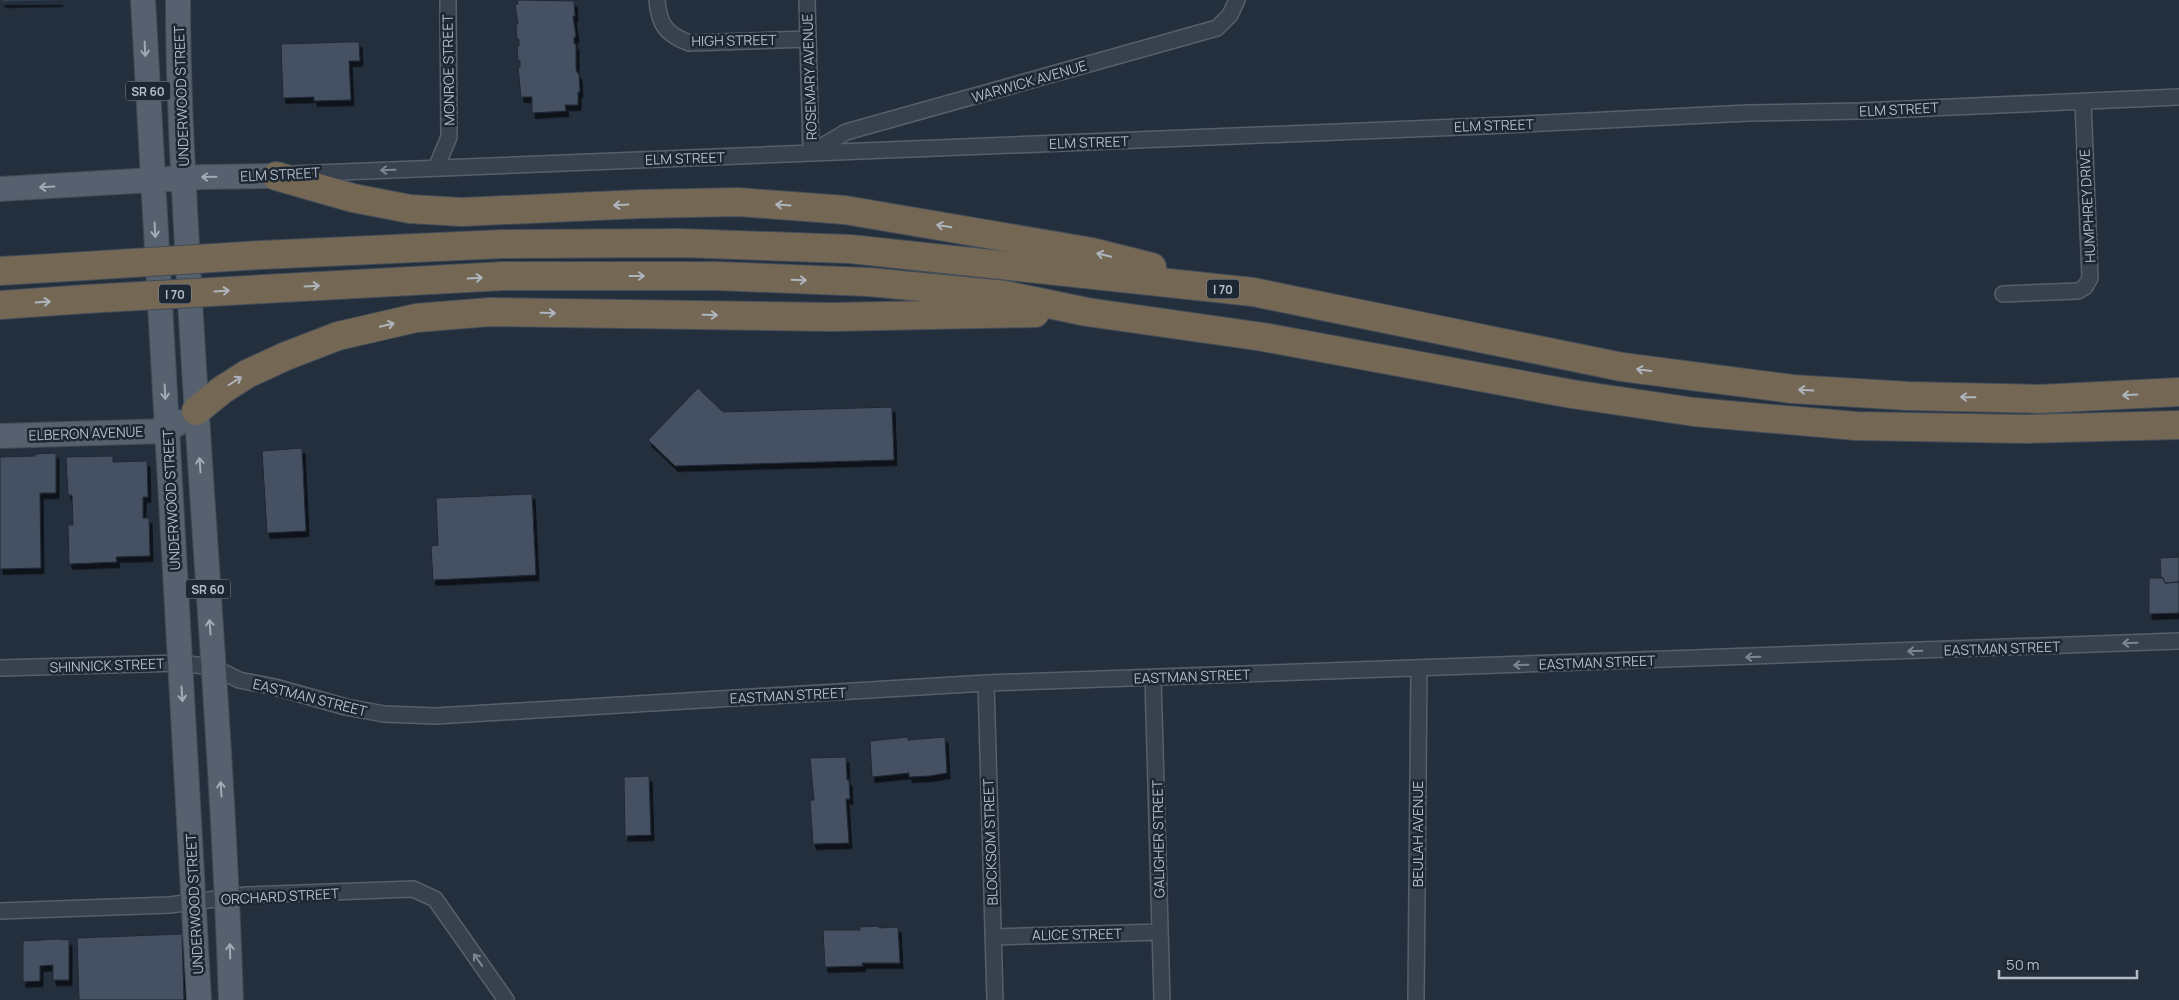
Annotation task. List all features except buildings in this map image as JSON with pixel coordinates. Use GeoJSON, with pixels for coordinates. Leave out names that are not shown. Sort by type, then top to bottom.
{"type":"FeatureCollection","features":[{"type":"Feature","properties":{"kind":"highway"},"geometry":{"type":"LineString","coordinates":[[276,176],[361,200],[410,209],[462,212],[641,204],[738,202],[844,210],[1092,252],[1253,292]]}},
{"type":"Feature","properties":{"kind":"highway","name":"I 70"},"geometry":{"type":"LineString","coordinates":[[0,271],[261,255],[513,244],[681,244],[820,248],[1253,292],[1622,367],[1792,389],[1908,396],[2040,399],[2179,392]]}},
{"type":"Feature","properties":{"kind":"highway","name":"I 70"},"geometry":{"type":"LineString","coordinates":[[0,305],[264,288],[504,276],[716,276],[869,282],[1005,295],[1088,312],[1264,337],[1572,394],[1694,412],[1856,426],[2026,430],[2179,425]]}},
{"type":"Feature","properties":{"kind":"highway"},"geometry":{"type":"LineString","coordinates":[[196,410],[238,379],[286,356],[338,336],[416,318],[490,312],[832,317],[1088,312]]}},
{"type":"Feature","properties":{"kind":"main road","name":"UNDERWOOD STREET"},"geometry":{"type":"LineString","coordinates":[[144,0],[152,181],[195,902],[199,1000]]}},
{"type":"Feature","properties":{"kind":"main road","name":"UNDERWOOD STREET"},"geometry":{"type":"LineString","coordinates":[[178,0],[184,178],[196,410],[228,898],[231,1000]]}},
{"type":"Feature","properties":{"kind":"main road","name":"ELM STREET"},"geometry":{"type":"LineString","coordinates":[[0,189],[184,178],[276,176]]}},
{"type":"Feature","properties":{"kind":"main road"},"geometry":{"type":"LineString","coordinates":[[167,431],[196,410]]}},
{"type":"Feature","properties":{"kind":"main road","name":"ELBERON AVENUE"},"geometry":{"type":"LineString","coordinates":[[0,436],[167,431]]}},
{"type":"Feature","properties":{"kind":"street","name":"MONROE STREET"},"geometry":{"type":"LineString","coordinates":[[436,168],[449,137],[448,0]]}},
{"type":"Feature","properties":{"kind":"street","name":"HIGH STREET"},"geometry":{"type":"LineString","coordinates":[[657,0],[662,24],[673,37],[689,43],[806,39]]}},
{"type":"Feature","properties":{"kind":"street","name":"ROSEMARY AVENUE"},"geometry":{"type":"LineString","coordinates":[[807,0],[806,39],[811,153]]}},
{"type":"Feature","properties":{"kind":"street","name":"WARWICK AVENUE"},"geometry":{"type":"LineString","coordinates":[[811,153],[846,132],[1217,28],[1230,15],[1237,0]]}},
{"type":"Feature","properties":{"kind":"street","name":"ELM STREET"},"geometry":{"type":"LineString","coordinates":[[276,176],[307,172],[1485,126],[1749,113],[1861,112],[2179,97]]}},
{"type":"Feature","properties":{"kind":"street","name":"HUMPHREY DRIVE"},"geometry":{"type":"LineString","coordinates":[[2004,294],[2078,291],[2085,286],[2090,278],[2083,101]]}},
{"type":"Feature","properties":{"kind":"street","name":"EASTMAN STREET"},"geometry":{"type":"LineString","coordinates":[[213,667],[240,680],[275,687],[346,707],[384,714],[436,716],[986,683],[2179,642]]}},
{"type":"Feature","properties":{"kind":"street","name":"SHINNICK STREET"},"geometry":{"type":"LineString","coordinates":[[0,668],[180,663],[213,667]]}},
{"type":"Feature","properties":{"kind":"street","name":"BEULAH AVENUE"},"geometry":{"type":"LineString","coordinates":[[1416,1000],[1419,668]]}},
{"type":"Feature","properties":{"kind":"street","name":"GALIGHER STREET"},"geometry":{"type":"LineString","coordinates":[[1153,678],[1162,1000]]}},
{"type":"Feature","properties":{"kind":"street","name":"BLOCKSOM STREET"},"geometry":{"type":"LineString","coordinates":[[986,683],[995,1000]]}},
{"type":"Feature","properties":{"kind":"street","name":"ORCHARD STREET"},"geometry":{"type":"LineString","coordinates":[[0,911],[170,905],[228,898],[413,889],[435,899],[506,1000]]}},
{"type":"Feature","properties":{"kind":"street","name":"ALICE STREET"},"geometry":{"type":"LineString","coordinates":[[994,936],[1160,932]]}}]}
